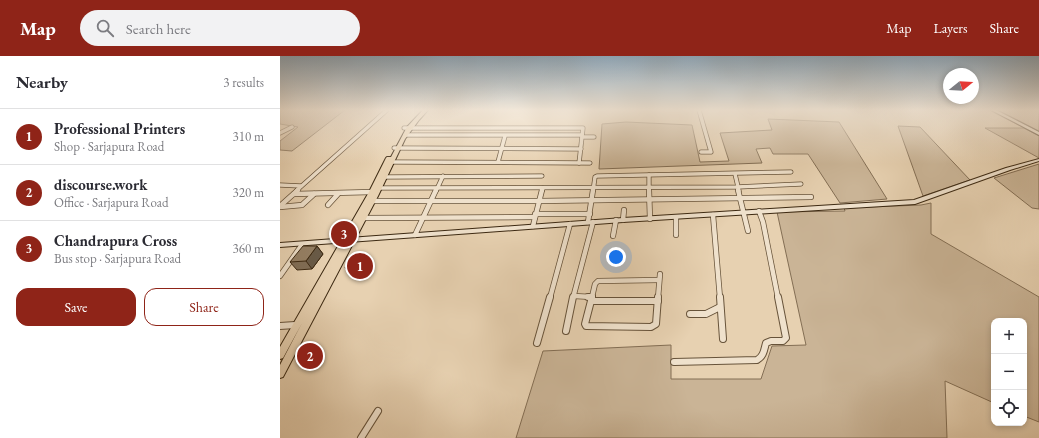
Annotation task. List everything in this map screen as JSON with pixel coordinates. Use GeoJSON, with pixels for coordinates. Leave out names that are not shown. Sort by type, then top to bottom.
{"type":"FeatureCollection","features":[{"type":"Feature","properties":{"kind":"main road"},"geometry":{"type":"LineString","coordinates":[[280,355],[295,325],[347,241],[364,218],[392,162],[396,148],[405,135],[407,128]]}},
{"type":"Feature","properties":{"kind":"main road"},"geometry":{"type":"LineString","coordinates":[[280,374],[372,192],[407,128]]}},
{"type":"Feature","properties":{"kind":"street"},"geometry":{"type":"LineString","coordinates":[[280,133],[290,128]]}},
{"type":"Feature","properties":{"kind":"street"},"geometry":{"type":"LineString","coordinates":[[280,207],[301,186],[367,128]]}},
{"type":"Feature","properties":{"kind":"street"},"geometry":{"type":"LineString","coordinates":[[407,128],[583,128],[579,163]]}},
{"type":"Feature","properties":{"kind":"street"},"geometry":{"type":"LineString","coordinates":[[701,152],[711,152],[704,128]]}},
{"type":"Feature","properties":{"kind":"street"},"geometry":{"type":"LineString","coordinates":[[1027,128],[1039,134]]}},
{"type":"Feature","properties":{"kind":"street"},"geometry":{"type":"LineString","coordinates":[[280,129],[286,130]]}},
{"type":"Feature","properties":{"kind":"street"},"geometry":{"type":"LineString","coordinates":[[405,135],[594,137]]}},
{"type":"Feature","properties":{"kind":"street"},"geometry":{"type":"LineString","coordinates":[[498,162],[505,136]]}},
{"type":"Feature","properties":{"kind":"street"},"geometry":{"type":"LineString","coordinates":[[396,148],[581,149]]}},
{"type":"Feature","properties":{"kind":"street"},"geometry":{"type":"LineString","coordinates":[[280,248],[415,235],[533,226],[915,202],[1008,169],[1039,160]]}},
{"type":"Feature","properties":{"kind":"street"},"geometry":{"type":"LineString","coordinates":[[392,162],[590,163]]}},
{"type":"Feature","properties":{"kind":"street"},"geometry":{"type":"LineString","coordinates":[[566,331],[590,222],[595,177],[792,172]]}},
{"type":"Feature","properties":{"kind":"street"},"geometry":{"type":"LineString","coordinates":[[735,174],[737,187],[745,212],[748,231]]}},
{"type":"Feature","properties":{"kind":"street"},"geometry":{"type":"LineString","coordinates":[[649,175],[650,219]]}},
{"type":"Feature","properties":{"kind":"street"},"geometry":{"type":"LineString","coordinates":[[415,235],[443,176]]}},
{"type":"Feature","properties":{"kind":"street"},"geometry":{"type":"LineString","coordinates":[[385,177],[542,176]]}},
{"type":"Feature","properties":{"kind":"street"},"geometry":{"type":"LineString","coordinates":[[379,188],[737,187],[800,184]]}},
{"type":"Feature","properties":{"kind":"street"},"geometry":{"type":"LineString","coordinates":[[280,185],[301,186]]}},
{"type":"Feature","properties":{"kind":"street"},"geometry":{"type":"LineString","coordinates":[[533,226],[543,188]]}},
{"type":"Feature","properties":{"kind":"street"},"geometry":{"type":"LineString","coordinates":[[294,194],[372,192]]}},
{"type":"Feature","properties":{"kind":"street"},"geometry":{"type":"LineString","coordinates":[[280,207],[302,205],[314,194]]}},
{"type":"Feature","properties":{"kind":"street"},"geometry":{"type":"LineString","coordinates":[[328,205],[338,194]]}},
{"type":"Feature","properties":{"kind":"street"},"geometry":{"type":"LineString","coordinates":[[373,200],[539,201],[592,199],[650,200],[810,197]]}},
{"type":"Feature","properties":{"kind":"street"},"geometry":{"type":"LineString","coordinates":[[623,220],[624,210]]}},
{"type":"Feature","properties":{"kind":"street"},"geometry":{"type":"LineString","coordinates":[[674,362],[757,360],[763,355],[766,343],[771,341],[783,341],[786,338],[759,211]]}},
{"type":"Feature","properties":{"kind":"street"},"geometry":{"type":"LineString","coordinates":[[364,218],[590,214]]}},
{"type":"Feature","properties":{"kind":"street"},"geometry":{"type":"LineString","coordinates":[[713,215],[723,339]]}},
{"type":"Feature","properties":{"kind":"street"},"geometry":{"type":"LineString","coordinates":[[676,218],[676,235]]}},
{"type":"Feature","properties":{"kind":"street"},"geometry":{"type":"LineString","coordinates":[[613,236],[616,220]]}},
{"type":"Feature","properties":{"kind":"street"},"geometry":{"type":"LineString","coordinates":[[537,343],[570,224]]}},
{"type":"Feature","properties":{"kind":"street"},"geometry":{"type":"LineString","coordinates":[[280,245],[347,241]]}},
{"type":"Feature","properties":{"kind":"street"},"geometry":{"type":"LineString","coordinates":[[280,276],[301,246]]}},
{"type":"Feature","properties":{"kind":"street"},"geometry":{"type":"LineString","coordinates":[[659,280],[598,281],[595,284],[585,324],[590,327],[654,326],[660,274]]}},
{"type":"Feature","properties":{"kind":"street"},"geometry":{"type":"LineString","coordinates":[[574,296],[591,299],[658,301]]}},
{"type":"Feature","properties":{"kind":"street"},"geometry":{"type":"LineString","coordinates":[[690,314],[706,314],[720,307]]}},
{"type":"Feature","properties":{"kind":"street"},"geometry":{"type":"LineString","coordinates":[[280,326],[295,325]]}},
{"type":"Feature","properties":{"kind":"street"},"geometry":{"type":"LineString","coordinates":[[361,438],[378,411]]}},
{"type":"Feature","properties":{"kind":"shaded area"},"geometry":{"type":"Polygon","coordinates":[[[297,128],[322,128],[292,151],[280,150],[280,141],[297,128]]]}},
{"type":"Feature","properties":{"kind":"shaded area"},"geometry":{"type":"Polygon","coordinates":[[[602,128],[693,128],[700,162],[729,161],[720,133],[772,130],[771,128],[843,128],[887,199],[840,203],[808,154],[773,154],[770,148],[756,149],[762,163],[599,169],[602,128]]]}},
{"type":"Feature","properties":{"kind":"shaded area"},"geometry":{"type":"Polygon","coordinates":[[[899,128],[921,128],[970,180],[923,196],[899,128]]]}},
{"type":"Feature","properties":{"kind":"shaded area"},"geometry":{"type":"Polygon","coordinates":[[[985,128],[1024,128],[1039,136],[1039,158],[985,128]]]}},
{"type":"Feature","properties":{"kind":"shaded area"},"geometry":{"type":"Polygon","coordinates":[[[1039,164],[1039,209],[1032,208],[994,178],[1039,164]]]}},
{"type":"Feature","properties":{"kind":"shaded area"},"geometry":{"type":"Polygon","coordinates":[[[931,203],[931,234],[1039,297],[1039,422],[1027,417],[1027,318],[991,318],[991,402],[945,381],[947,438],[516,438],[543,351],[671,345],[671,379],[761,379],[772,346],[806,345],[777,212],[845,211],[844,208],[921,205],[931,203]]]}},
{"type":"Feature","properties":{"kind":"building"},"geometry":{"type":"Polygon","coordinates":[[[303,246],[317,246],[306,261],[290,262],[303,246]]]}},
{"type":"Feature","properties":{"kind":"building"},"geometry":{"type":"Polygon","coordinates":[[[369,255],[364,266],[345,268],[351,256],[369,255]]]}},
{"type":"Feature","properties":{"kind":"place","name":"Chandrapura Cross"},"geometry":{"type":"Point","coordinates":[344,234]}},
{"type":"Feature","properties":{"kind":"place","name":"Professional Printers"},"geometry":{"type":"Point","coordinates":[360,266]}},
{"type":"Feature","properties":{"kind":"place","name":"discourse.work"},"geometry":{"type":"Point","coordinates":[310,356]}}]}
